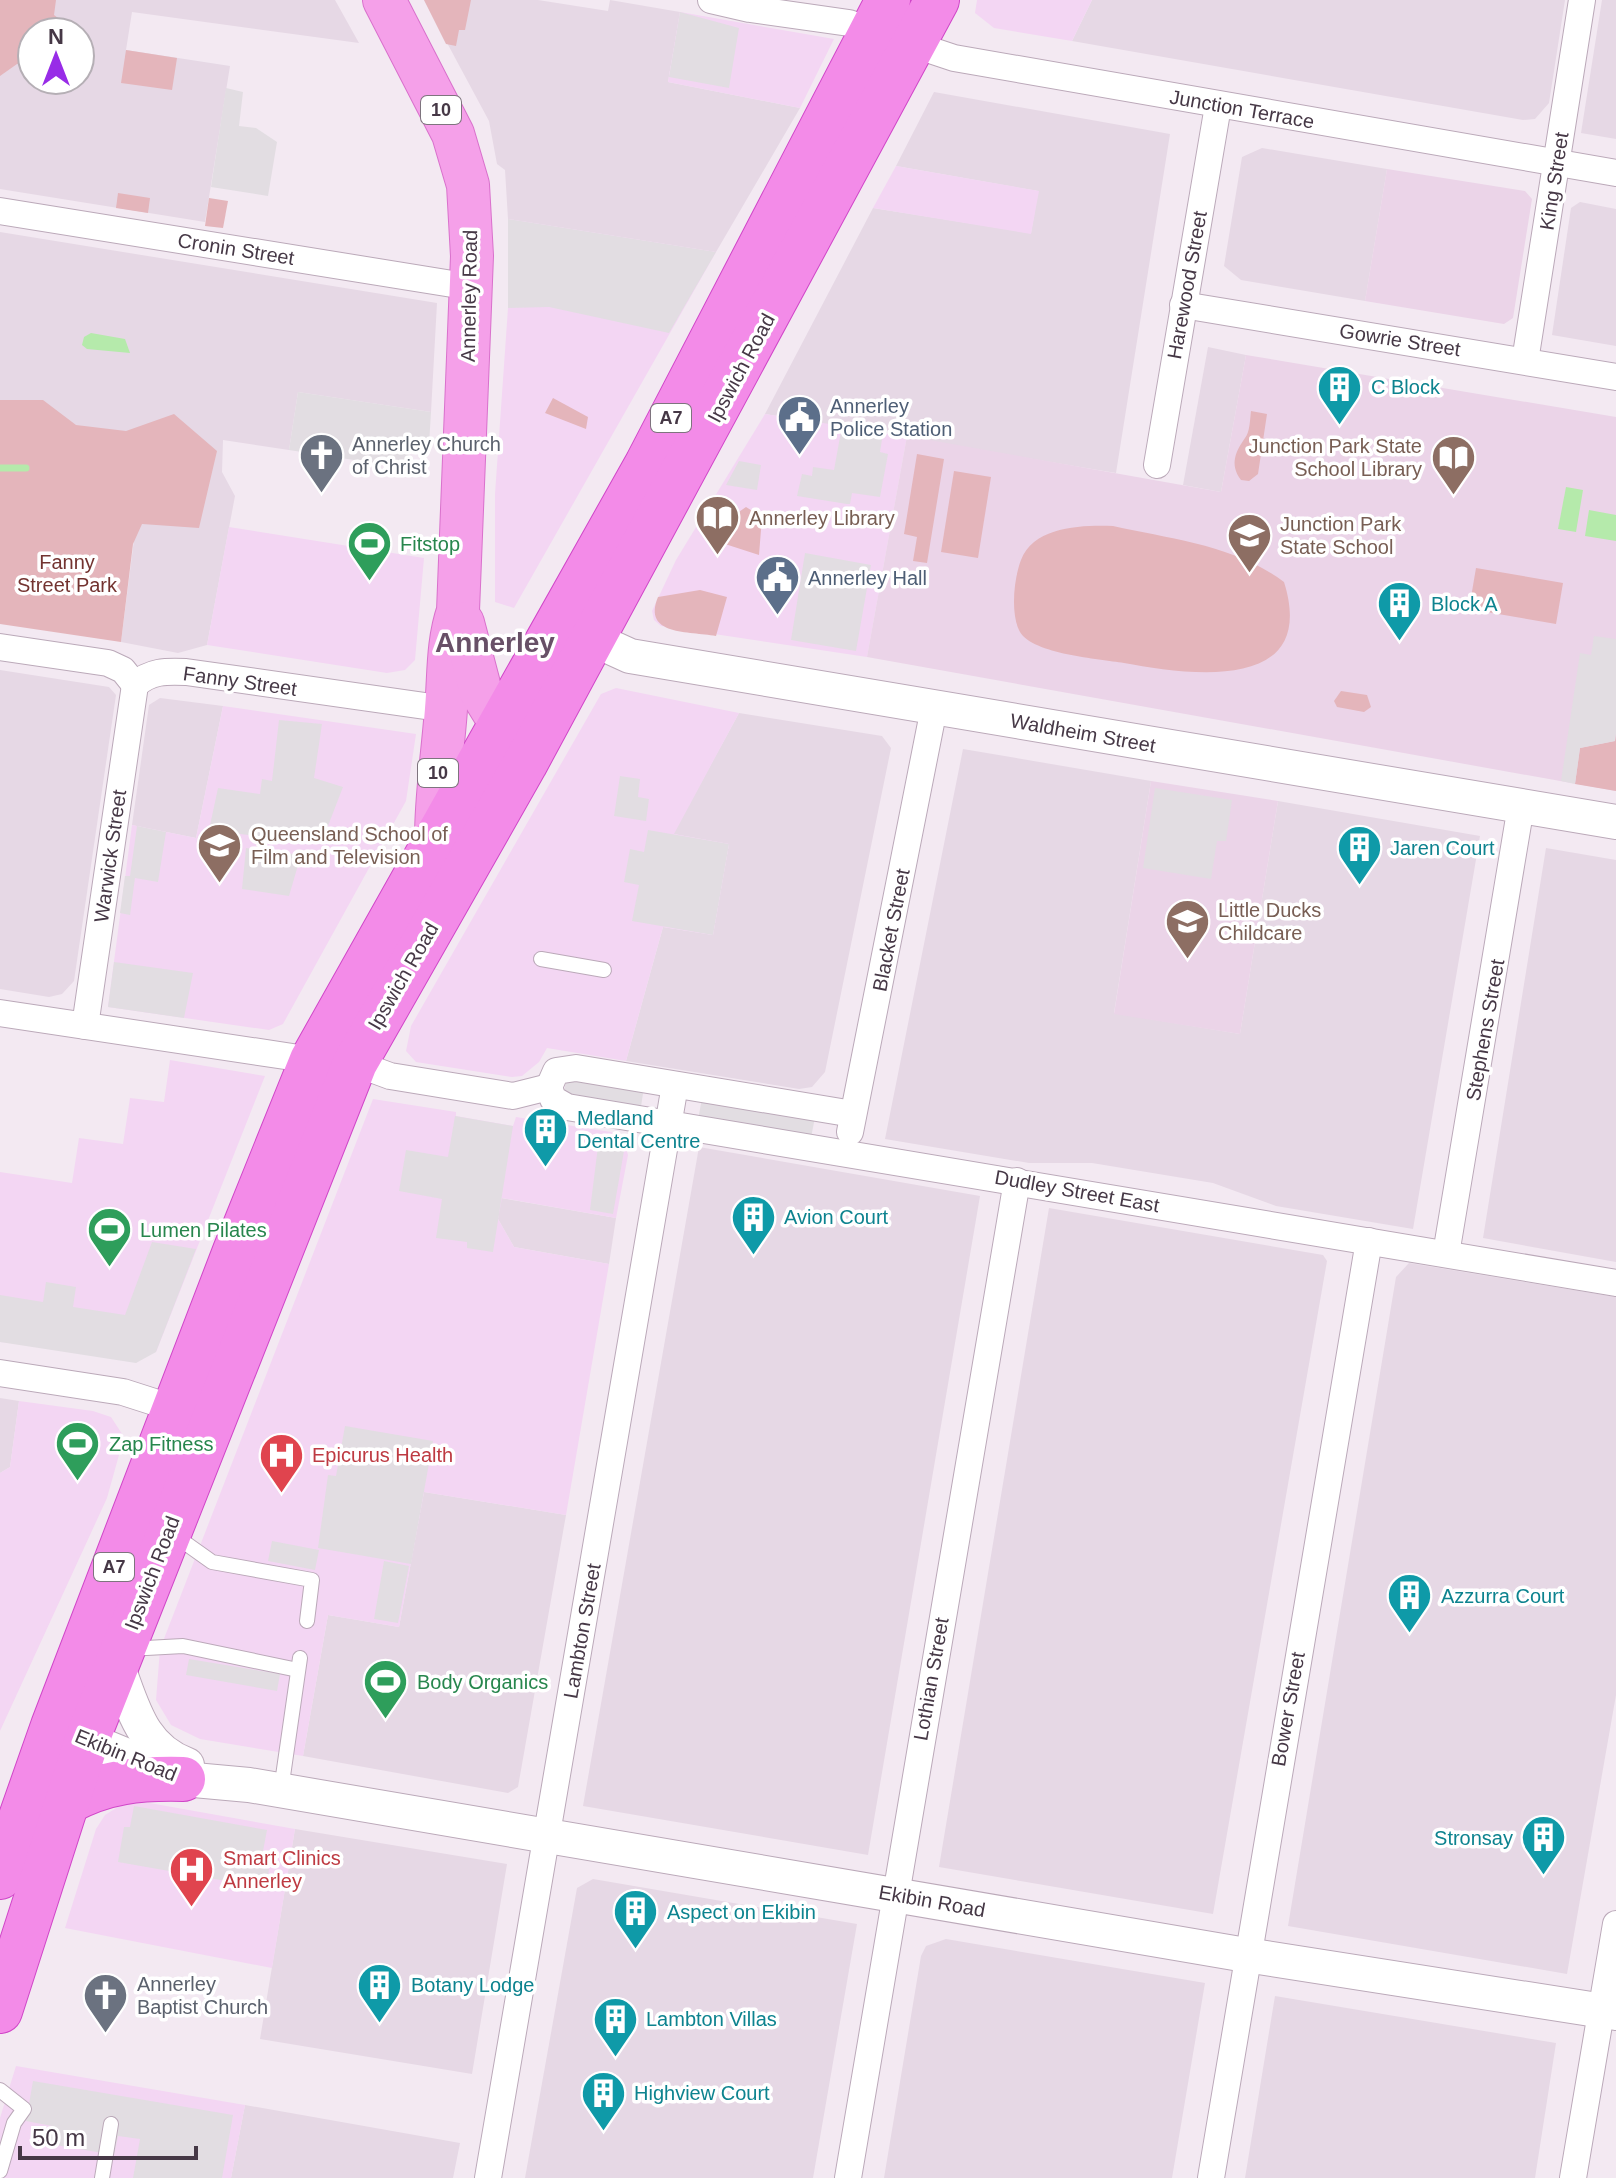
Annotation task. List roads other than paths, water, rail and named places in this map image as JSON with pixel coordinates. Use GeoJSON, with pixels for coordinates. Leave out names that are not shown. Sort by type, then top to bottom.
{"type":"FeatureCollection","features":[{"type":"Feature","properties":{"kind":"highway","name":"Ipswich Road"},"geometry":{"type":"LineString","coordinates":[[70,1733],[176,1409],[312,1060],[500,726],[575,631],[937,0]]}},
{"type":"Feature","properties":{"kind":"highway","name":"Ipswich Road"},"geometry":{"type":"LineString","coordinates":[[0,1877],[32,1796],[120,1657],[355,1063],[525,764],[575,631],[647,464],[880,14]]}},
{"type":"Feature","properties":{"kind":"highway"},"geometry":{"type":"LineString","coordinates":[[32,1796],[94,1788],[128,1779],[183,1779]]}},
{"type":"Feature","properties":{"kind":"highway","name":"Ipswich Road"},"geometry":{"type":"LineString","coordinates":[[0,2011],[32,1796]]}},
{"type":"Feature","properties":{"kind":"main road","name":"Annerley Road"},"geometry":{"type":"LineString","coordinates":[[384,0],[453,134],[468,185],[471,287],[458,611],[450,637],[446,709],[436,785],[436,838]]}},
{"type":"Feature","properties":{"kind":"main road","name":"Annerley Road"},"geometry":{"type":"LineString","coordinates":[[458,611],[468,635],[481,692],[525,764]]}},
{"type":"Feature","properties":{"kind":"street","name":"King Street"},"geometry":{"type":"LineString","coordinates":[[1525,361],[1582,0]]}},
{"type":"Feature","properties":{"kind":"street","name":"Junction Terrace"},"geometry":{"type":"LineString","coordinates":[[723,2],[880,14],[913,45],[954,58],[1616,173]]}},
{"type":"Feature","properties":{"kind":"street","name":"Harewood Street"},"geometry":{"type":"LineString","coordinates":[[1157,465],[1218,106]]}},
{"type":"Feature","properties":{"kind":"street","name":"Cronin Street"},"geometry":{"type":"LineString","coordinates":[[0,211],[471,287]]}},
{"type":"Feature","properties":{"kind":"street","name":"Gowrie Street"},"geometry":{"type":"LineString","coordinates":[[1183,305],[1616,377]]}},
{"type":"Feature","properties":{"kind":"street","name":"Waldheim Street"},"geometry":{"type":"LineString","coordinates":[[575,631],[630,656],[1616,822]]}},
{"type":"Feature","properties":{"kind":"street"},"geometry":{"type":"LineString","coordinates":[[0,647],[117,666],[135,685]]}},
{"type":"Feature","properties":{"kind":"street","name":"Fanny Street"},"geometry":{"type":"LineString","coordinates":[[135,685],[162,671],[186,672],[446,709]]}},
{"type":"Feature","properties":{"kind":"street","name":"Warwick Street"},"geometry":{"type":"LineString","coordinates":[[85,1026],[135,685]]}},
{"type":"Feature","properties":{"kind":"street","name":"Blacket Street"},"geometry":{"type":"LineString","coordinates":[[847,1152],[934,708]]}},
{"type":"Feature","properties":{"kind":"street","name":"Stephens Street"},"geometry":{"type":"LineString","coordinates":[[1446,1254],[1521,806]]}},
{"type":"Feature","properties":{"kind":"street"},"geometry":{"type":"LineString","coordinates":[[0,1013],[312,1060]]}},
{"type":"Feature","properties":{"kind":"street"},"geometry":{"type":"LineString","coordinates":[[355,1063],[390,1076],[513,1096],[549,1087],[552,1075],[566,1067],[853,1114]]}},
{"type":"Feature","properties":{"kind":"street","name":"Lambton Street"},"geometry":{"type":"LineString","coordinates":[[488,2178],[675,1085]]}},
{"type":"Feature","properties":{"kind":"street","name":"Dudley Street East"},"geometry":{"type":"LineString","coordinates":[[549,1087],[553,1099],[567,1107],[1616,1283]]}},
{"type":"Feature","properties":{"kind":"street","name":"Lothian Street"},"geometry":{"type":"LineString","coordinates":[[848,2178],[1017,1181]]}},
{"type":"Feature","properties":{"kind":"street","name":"Bower Street"},"geometry":{"type":"LineString","coordinates":[[1211,2178],[1246,1955],[1369,1241]]}},
{"type":"Feature","properties":{"kind":"street"},"geometry":{"type":"LineString","coordinates":[[0,1373],[123,1392],[176,1409]]}},
{"type":"Feature","properties":{"kind":"street","name":"Ekibin Road"},"geometry":{"type":"LineString","coordinates":[[120,1657],[137,1721],[155,1746],[183,1764],[265,1787]]}},
{"type":"Feature","properties":{"kind":"street","name":"Ekibin Road"},"geometry":{"type":"LineString","coordinates":[[70,1733],[183,1779],[265,1787],[1246,1955],[1609,2012]]}},
{"type":"Feature","properties":{"kind":"street"},"geometry":{"type":"LineString","coordinates":[[1573,2178],[1609,2012],[1616,1924]]}},
{"type":"Feature","properties":{"kind":"lane"},"geometry":{"type":"LineString","coordinates":[[541,959],[604,970]]}},
{"type":"Feature","properties":{"kind":"lane"},"geometry":{"type":"LineString","coordinates":[[168,1530],[212,1562],[312,1580],[307,1621]]}},
{"type":"Feature","properties":{"kind":"lane"},"geometry":{"type":"LineString","coordinates":[[120,1657],[183,1646],[299,1664],[265,1787]]}},
{"type":"Feature","properties":{"kind":"lane"},"geometry":{"type":"LineString","coordinates":[[0,2090],[24,2109],[14,2123],[0,2171]]}},
{"type":"Feature","properties":{"kind":"lane"},"geometry":{"type":"LineString","coordinates":[[102,2178],[111,2124]]}},
{"type":"Feature","properties":{"kind":"waterway"},"geometry":{"type":"LineString","coordinates":[[0,468],[26,468]]}},
{"type":"Feature","properties":{"kind":"place","name":"C Block"},"geometry":{"type":"Point","coordinates":[1340,426]}},
{"type":"Feature","properties":{"kind":"place","name":"Annerley Police Station"},"geometry":{"type":"Point","coordinates":[799,457]}},
{"type":"Feature","properties":{"kind":"place","name":"Annerley Church of Christ"},"geometry":{"type":"Point","coordinates":[321,494]}},
{"type":"Feature","properties":{"kind":"place","name":"Junction Park State School Library"},"geometry":{"type":"Point","coordinates":[1453,497]}},
{"type":"Feature","properties":{"kind":"place","name":"Annerley Library"},"geometry":{"type":"Point","coordinates":[718,557]}},
{"type":"Feature","properties":{"kind":"place","name":"Junction Park State School"},"geometry":{"type":"Point","coordinates":[1249,575]}},
{"type":"Feature","properties":{"kind":"place","name":"Fitstop"},"geometry":{"type":"Point","coordinates":[369,583]}},
{"type":"Feature","properties":{"kind":"place","name":"Annerley Hall"},"geometry":{"type":"Point","coordinates":[777,617]}},
{"type":"Feature","properties":{"kind":"place","name":"Block A"},"geometry":{"type":"Point","coordinates":[1400,643]}},
{"type":"Feature","properties":{"kind":"place","name":"Queensland School of Film and Television"},"geometry":{"type":"Point","coordinates":[220,885]}},
{"type":"Feature","properties":{"kind":"place","name":"Jaren Court"},"geometry":{"type":"Point","coordinates":[1359,887]}},
{"type":"Feature","properties":{"kind":"place","name":"Little Ducks Childcare"},"geometry":{"type":"Point","coordinates":[1187,960]}},
{"type":"Feature","properties":{"kind":"place","name":"Medland Dental Centre"},"geometry":{"type":"Point","coordinates":[546,1168]}},
{"type":"Feature","properties":{"kind":"place","name":"Avion Court"},"geometry":{"type":"Point","coordinates":[753,1256]}},
{"type":"Feature","properties":{"kind":"place","name":"Lumen Pilates"},"geometry":{"type":"Point","coordinates":[109,1269]}},
{"type":"Feature","properties":{"kind":"place","name":"Zap Fitness"},"geometry":{"type":"Point","coordinates":[78,1483]}},
{"type":"Feature","properties":{"kind":"place","name":"Epicurus Health"},"geometry":{"type":"Point","coordinates":[281,1494]}},
{"type":"Feature","properties":{"kind":"place","name":"Azzurra Court"},"geometry":{"type":"Point","coordinates":[1410,1635]}},
{"type":"Feature","properties":{"kind":"place","name":"Body Organics"},"geometry":{"type":"Point","coordinates":[386,1721]}},
{"type":"Feature","properties":{"kind":"place","name":"Stronsay"},"geometry":{"type":"Point","coordinates":[1544,1877]}},
{"type":"Feature","properties":{"kind":"place","name":"Smart Clinics Annerley"},"geometry":{"type":"Point","coordinates":[192,1909]}},
{"type":"Feature","properties":{"kind":"place","name":"Aspect on Ekibin"},"geometry":{"type":"Point","coordinates":[636,1951]}},
{"type":"Feature","properties":{"kind":"place","name":"Botany Lodge"},"geometry":{"type":"Point","coordinates":[380,2024]}},
{"type":"Feature","properties":{"kind":"place","name":"Annerley Baptist Church"},"geometry":{"type":"Point","coordinates":[106,2035]}},
{"type":"Feature","properties":{"kind":"place","name":"Lambton Villas"},"geometry":{"type":"Point","coordinates":[615,2058]}},
{"type":"Feature","properties":{"kind":"place","name":"Highview Court"},"geometry":{"type":"Point","coordinates":[603,2132]}},
{"type":"Feature","properties":{"kind":"district","name":"Annerley"},"geometry":{"type":"Point","coordinates":[495,642]}},
{"type":"Feature","properties":{"kind":"park label","name":"Fanny Street Park"},"geometry":{"type":"Point","coordinates":[67,574]}}]}
